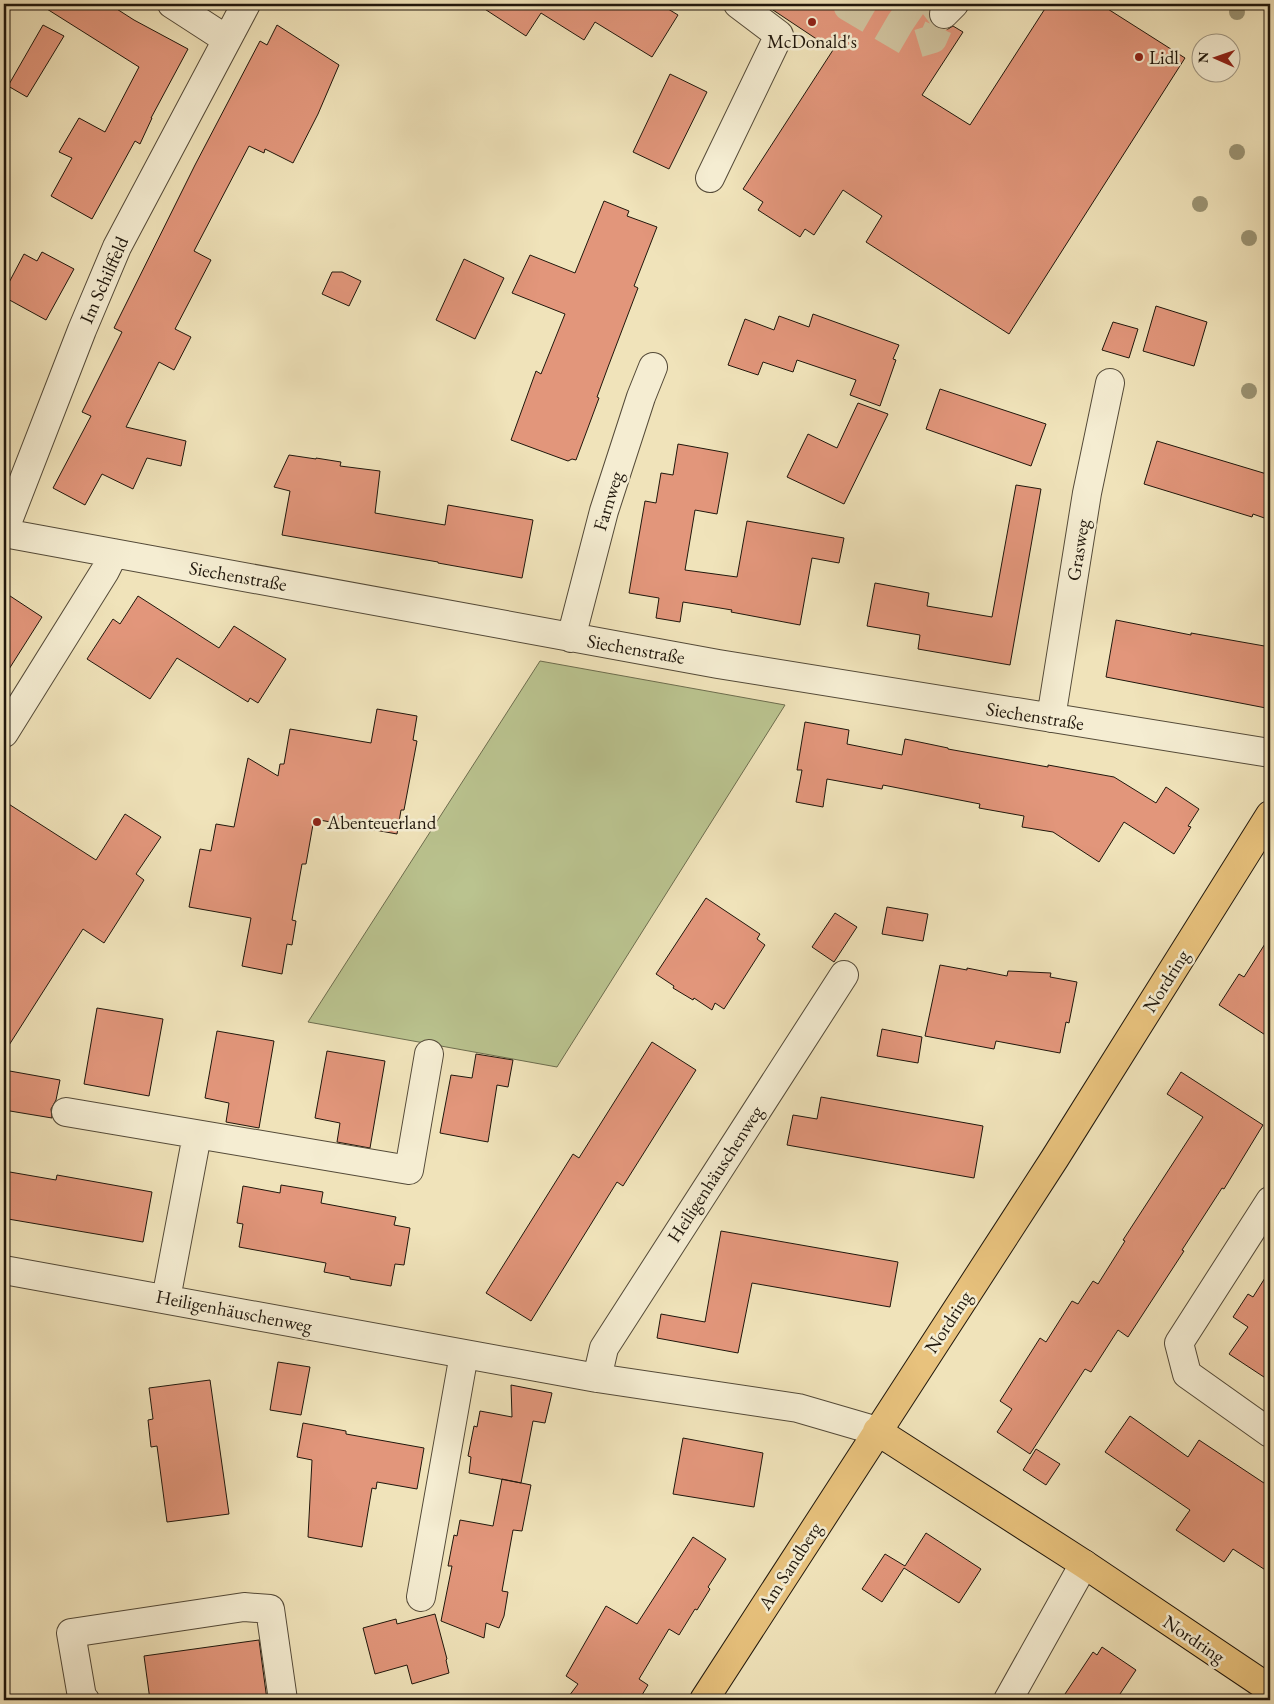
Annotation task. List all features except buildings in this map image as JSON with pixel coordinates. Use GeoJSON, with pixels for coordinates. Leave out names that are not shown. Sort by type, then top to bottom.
{"type":"FeatureCollection","features":[{"type":"Feature","properties":{"kind":"main road","name":"Nordring"},"geometry":{"type":"LineString","coordinates":[[1270,815],[1055,1158],[877,1432],[1084,1564],[1270,1689]]}},
{"type":"Feature","properties":{"kind":"main road","name":"Am Sandberg"},"geometry":{"type":"LineString","coordinates":[[704,1700],[877,1432]]}},
{"type":"Feature","properties":{"kind":"street"},"geometry":{"type":"LineString","coordinates":[[172,4],[226,39]]}},
{"type":"Feature","properties":{"kind":"street","name":"Im Schilffeld"},"geometry":{"type":"LineString","coordinates":[[4,532],[82,330],[117,247],[246,4]]}},
{"type":"Feature","properties":{"kind":"street"},"geometry":{"type":"LineString","coordinates":[[710,178],[779,35],[738,4]]}},
{"type":"Feature","properties":{"kind":"street","name":"Farnweg"},"geometry":{"type":"LineString","coordinates":[[571,638],[604,511],[641,397],[653,368]]}},
{"type":"Feature","properties":{"kind":"street","name":"Grasweg"},"geometry":{"type":"LineString","coordinates":[[1051,718],[1087,494],[1110,384]]}},
{"type":"Feature","properties":{"kind":"street","name":"Siechenstraße"},"geometry":{"type":"LineString","coordinates":[[4,532],[718,664],[1270,753]]}},
{"type":"Feature","properties":{"kind":"street"},"geometry":{"type":"LineString","coordinates":[[4,733],[105,571],[114,553]]}},
{"type":"Feature","properties":{"kind":"street","name":"Heiligenhäuschenweg"},"geometry":{"type":"LineString","coordinates":[[597,1378],[604,1348],[844,975]]}},
{"type":"Feature","properties":{"kind":"street"},"geometry":{"type":"LineString","coordinates":[[66,1112],[409,1170],[429,1054]]}},
{"type":"Feature","properties":{"kind":"street"},"geometry":{"type":"LineString","coordinates":[[166,1299],[197,1135]]}},
{"type":"Feature","properties":{"kind":"street"},"geometry":{"type":"LineString","coordinates":[[1270,1201],[1179,1344],[1187,1374],[1270,1433]]}},
{"type":"Feature","properties":{"kind":"street","name":"Heiligenhäuschenweg"},"geometry":{"type":"LineString","coordinates":[[4,1270],[597,1378],[798,1408],[877,1432]]}},
{"type":"Feature","properties":{"kind":"street"},"geometry":{"type":"LineString","coordinates":[[421,1597],[464,1354]]}},
{"type":"Feature","properties":{"kind":"street"},"geometry":{"type":"LineString","coordinates":[[1008,1700],[1084,1564]]}},
{"type":"Feature","properties":{"kind":"street"},"geometry":{"type":"LineString","coordinates":[[86,1700],[82,1698],[72,1633],[244,1606],[270,1609],[283,1700]]}},
{"type":"Feature","properties":{"kind":"green space"},"geometry":{"type":"Polygon","coordinates":[[[540,661],[785,705],[557,1067],[308,1022],[540,661]]]}},
{"type":"Feature","properties":{"kind":"tunnel"},"geometry":{"type":"LineString","coordinates":[[848,4],[848,7],[913,45],[933,39],[944,14]]}},
{"type":"Feature","properties":{"kind":"tunnel"},"geometry":{"type":"LineString","coordinates":[[896,4],[928,26],[944,14]]}},
{"type":"Feature","properties":{"kind":"place","name":"McDonald's"},"geometry":{"type":"Point","coordinates":[812,22]}},
{"type":"Feature","properties":{"kind":"place","name":"Lidl"},"geometry":{"type":"Point","coordinates":[1139,57]}},
{"type":"Feature","properties":{"kind":"place","name":"Abenteuerland"},"geometry":{"type":"Point","coordinates":[317,822]}}]}
